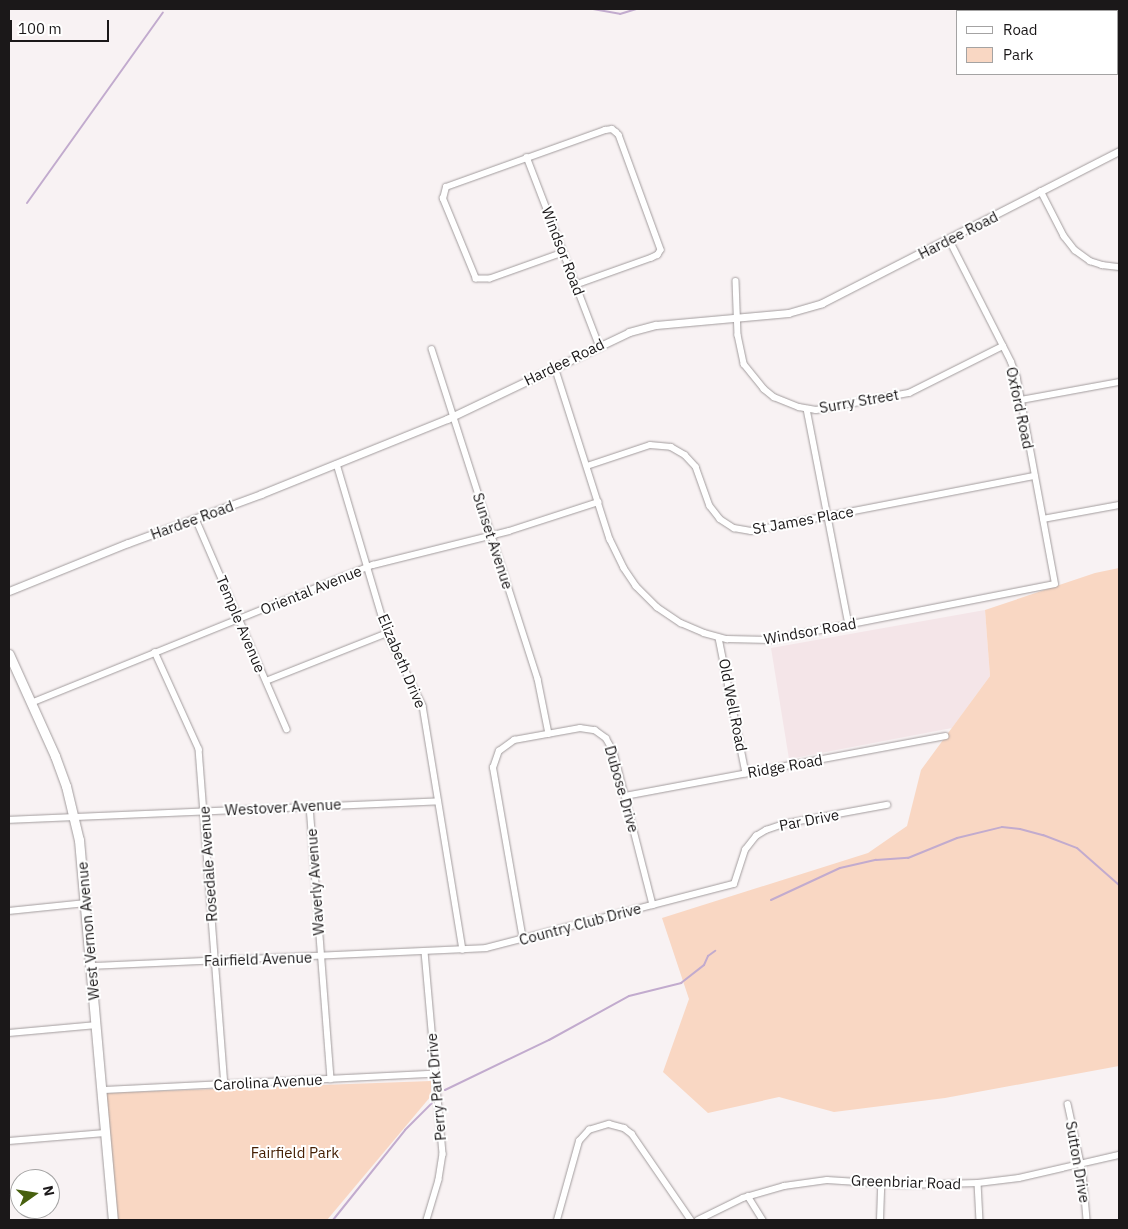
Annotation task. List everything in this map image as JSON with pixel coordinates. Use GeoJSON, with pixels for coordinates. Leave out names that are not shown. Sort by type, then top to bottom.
{"type":"FeatureCollection","features":[{"type":"Feature","properties":{"kind":"main road","name":"West Vernon Avenue"},"geometry":{"type":"LineString","coordinates":[[9,654],[60,771],[74,818],[82,859],[112,1220]]}},
{"type":"Feature","properties":{"kind":"street"},"geometry":{"type":"LineString","coordinates":[[564,253],[490,279],[476,279],[443,200],[443,193],[449,184],[612,129],[623,144],[661,250],[658,255],[652,258],[576,285]]}},
{"type":"Feature","properties":{"kind":"street","name":"Hardee Road"},"geometry":{"type":"LineString","coordinates":[[9,591],[338,464],[454,416],[599,345],[643,328],[739,317],[788,314],[822,304],[1119,151]]}},
{"type":"Feature","properties":{"kind":"street","name":"Windsor Road"},"geometry":{"type":"LineString","coordinates":[[527,157],[599,345]]}},
{"type":"Feature","properties":{"kind":"street"},"geometry":{"type":"LineString","coordinates":[[1042,191],[1064,236],[1075,250],[1090,261],[1119,267]]}},
{"type":"Feature","properties":{"kind":"street","name":"Oxford Road"},"geometry":{"type":"LineString","coordinates":[[949,240],[1013,368],[1021,400],[1050,558]]}},
{"type":"Feature","properties":{"kind":"street","name":"Surry Street"},"geometry":{"type":"LineString","coordinates":[[736,282],[740,350],[744,364],[753,378],[774,397],[807,409],[816,410],[909,392],[1003,346]]}},
{"type":"Feature","properties":{"kind":"street","name":"Sunset Avenue"},"geometry":{"type":"LineString","coordinates":[[432,349],[538,679],[549,734]]}},
{"type":"Feature","properties":{"kind":"street","name":"Windsor Road"},"geometry":{"type":"LineString","coordinates":[[555,367],[615,551],[636,586],[657,607],[681,623],[719,638],[770,640],[1055,584],[1050,558]]}},
{"type":"Feature","properties":{"kind":"street"},"geometry":{"type":"LineString","coordinates":[[1021,400],[1119,382]]}},
{"type":"Feature","properties":{"kind":"street"},"geometry":{"type":"LineString","coordinates":[[807,409],[849,624]]}},
{"type":"Feature","properties":{"kind":"street","name":"St James Place"},"geometry":{"type":"LineString","coordinates":[[587,466],[650,445],[666,446],[681,452],[693,463],[714,513],[734,528],[751,531],[1035,476]]}},
{"type":"Feature","properties":{"kind":"street","name":"Elizabeth Drive"},"geometry":{"type":"LineString","coordinates":[[338,464],[387,633],[423,706],[463,950]]}},
{"type":"Feature","properties":{"kind":"street","name":"Oriental Avenue"},"geometry":{"type":"LineString","coordinates":[[31,703],[367,568],[492,536],[598,502]]}},
{"type":"Feature","properties":{"kind":"street"},"geometry":{"type":"LineString","coordinates":[[1043,519],[1119,505]]}},
{"type":"Feature","properties":{"kind":"street","name":"Temple Avenue"},"geometry":{"type":"LineString","coordinates":[[196,519],[287,729]]}},
{"type":"Feature","properties":{"kind":"street"},"geometry":{"type":"LineString","coordinates":[[266,682],[387,633]]}},
{"type":"Feature","properties":{"kind":"street","name":"Old Well Road"},"geometry":{"type":"LineString","coordinates":[[719,638],[746,773]]}},
{"type":"Feature","properties":{"kind":"street","name":"Rosedale Avenue"},"geometry":{"type":"LineString","coordinates":[[155,652],[199,749],[226,1085]]}},
{"type":"Feature","properties":{"kind":"street","name":"Dubose Drive"},"geometry":{"type":"LineString","coordinates":[[523,940],[493,768],[499,751],[508,743],[580,728],[601,733],[611,743],[653,906]]}},
{"type":"Feature","properties":{"kind":"street","name":"Ridge Road"},"geometry":{"type":"LineString","coordinates":[[625,796],[945,736]]}},
{"type":"Feature","properties":{"kind":"street","name":"Westover Avenue"},"geometry":{"type":"LineString","coordinates":[[9,820],[438,800]]}},
{"type":"Feature","properties":{"kind":"street","name":"Par Drive"},"geometry":{"type":"LineString","coordinates":[[734,884],[745,850],[756,836],[766,830],[783,824],[887,804]]}},
{"type":"Feature","properties":{"kind":"street","name":"Waverly Avenue"},"geometry":{"type":"LineString","coordinates":[[310,806],[331,1079]]}},
{"type":"Feature","properties":{"kind":"street","name":"Country Club Drive"},"geometry":{"type":"LineString","coordinates":[[425,952],[486,948],[523,940],[734,884]]}},
{"type":"Feature","properties":{"kind":"street"},"geometry":{"type":"LineString","coordinates":[[9,912],[86,904]]}},
{"type":"Feature","properties":{"kind":"street","name":"Fairfield Avenue"},"geometry":{"type":"LineString","coordinates":[[92,966],[425,952]]}},
{"type":"Feature","properties":{"kind":"street","name":"Perry Park Drive"},"geometry":{"type":"LineString","coordinates":[[425,952],[442,1159],[427,1220]]}},
{"type":"Feature","properties":{"kind":"street"},"geometry":{"type":"LineString","coordinates":[[9,1033],[97,1025]]}},
{"type":"Feature","properties":{"kind":"street","name":"Carolina Avenue"},"geometry":{"type":"LineString","coordinates":[[102,1090],[435,1074]]}},
{"type":"Feature","properties":{"kind":"street","name":"Sutton Drive"},"geometry":{"type":"LineString","coordinates":[[1068,1104],[1081,1164],[1087,1220]]}},
{"type":"Feature","properties":{"kind":"street"},"geometry":{"type":"LineString","coordinates":[[557,1220],[579,1141],[589,1130],[609,1124],[624,1128],[632,1134],[691,1220]]}},
{"type":"Feature","properties":{"kind":"street"},"geometry":{"type":"LineString","coordinates":[[9,1141],[105,1133]]}},
{"type":"Feature","properties":{"kind":"street","name":"Greenbriar Road"},"geometry":{"type":"LineString","coordinates":[[698,1220],[748,1196],[778,1187],[811,1182],[848,1180],[882,1184],[978,1183],[1018,1178],[1119,1155]]}},
{"type":"Feature","properties":{"kind":"street"},"geometry":{"type":"LineString","coordinates":[[978,1183],[980,1220]]}},
{"type":"Feature","properties":{"kind":"street"},"geometry":{"type":"LineString","coordinates":[[880,1220],[882,1184]]}},
{"type":"Feature","properties":{"kind":"street"},"geometry":{"type":"LineString","coordinates":[[748,1196],[763,1220]]}},
{"type":"Feature","properties":{"kind":"shaded area"},"geometry":{"type":"Polygon","coordinates":[[[985,610],[990,676],[952,728],[789,759],[771,648],[985,610]]]}},
{"type":"Feature","properties":{"kind":"green space"},"geometry":{"type":"Polygon","coordinates":[[[1119,568],[1119,1066],[945,1098],[834,1112],[779,1097],[708,1113],[663,1072],[689,999],[662,918],[868,853],[907,826],[921,770],[990,676],[985,610],[1095,573],[1119,568]]]}},
{"type":"Feature","properties":{"kind":"green space","name":"Fairfield Park"},"geometry":{"type":"Polygon","coordinates":[[[431,1081],[431,1096],[327,1220],[111,1220],[102,1093],[431,1081]]]}},
{"type":"Feature","properties":{"kind":"waterway"},"geometry":{"type":"LineString","coordinates":[[593,9],[620,14],[636,9]]}},
{"type":"Feature","properties":{"kind":"waterway"},"geometry":{"type":"LineString","coordinates":[[27,203],[163,12]]}},
{"type":"Feature","properties":{"kind":"waterway"},"geometry":{"type":"LineString","coordinates":[[771,900],[840,868],[876,860],[908,858],[957,838],[1002,827],[1043,835],[1077,848],[1119,885]]}},
{"type":"Feature","properties":{"kind":"waterway"},"geometry":{"type":"LineString","coordinates":[[445,1090],[549,1040],[629,996],[681,983],[704,965],[708,956],[715,951]]}},
{"type":"Feature","properties":{"kind":"waterway"},"geometry":{"type":"LineString","coordinates":[[333,1220],[405,1130],[432,1103]]}}]}
